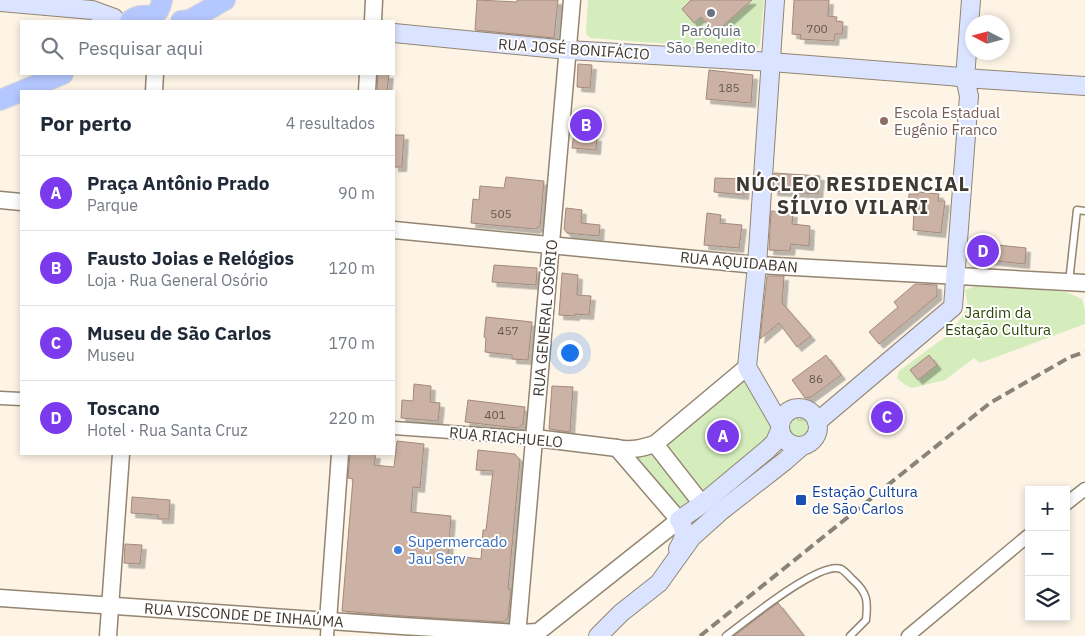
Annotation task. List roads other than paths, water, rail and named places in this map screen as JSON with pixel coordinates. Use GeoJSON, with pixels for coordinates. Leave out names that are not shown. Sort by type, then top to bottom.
{"type":"FeatureCollection","features":[{"type":"Feature","properties":{"kind":"main road"},"geometry":{"type":"LineString","coordinates":[[131,20],[138,16],[155,14],[160,10],[162,0]]}},
{"type":"Feature","properties":{"kind":"main road"},"geometry":{"type":"LineString","coordinates":[[187,20],[225,0]]}},
{"type":"Feature","properties":{"kind":"main road"},"geometry":{"type":"LineString","coordinates":[[664,577],[684,536],[683,525],[679,520],[702,504],[775,442],[780,427],[782,418],[786,412],[798,407],[810,411],[818,422],[817,434],[808,444],[796,446],[790,444],[782,436],[780,427],[747,367],[757,265],[775,0]]}},
{"type":"Feature","properties":{"kind":"main road"},"geometry":{"type":"LineString","coordinates":[[818,422],[953,307],[969,96],[964,78],[972,0]]}},
{"type":"Feature","properties":{"kind":"main road"},"geometry":{"type":"LineString","coordinates":[[0,2],[92,10],[114,18],[115,20]]}},
{"type":"Feature","properties":{"kind":"main road","name":"RUA JOSÉ BONIFÁCIO"},"geometry":{"type":"LineString","coordinates":[[395,34],[568,50],[770,62],[1085,86]]}},
{"type":"Feature","properties":{"kind":"main road"},"geometry":{"type":"LineString","coordinates":[[24,90],[61,75]]}},
{"type":"Feature","properties":{"kind":"main road"},"geometry":{"type":"LineString","coordinates":[[0,100],[20,92]]}},
{"type":"Feature","properties":{"kind":"main road"},"geometry":{"type":"LineString","coordinates":[[598,636],[621,612],[664,577],[692,537],[721,511],[785,462],[802,446]]}},
{"type":"Feature","properties":{"kind":"street"},"geometry":{"type":"LineString","coordinates":[[373,20],[374,0]]}},
{"type":"Feature","properties":{"kind":"street","name":"RUA GENERAL OSÓRIO"},"geometry":{"type":"LineString","coordinates":[[517,634],[572,0]]}},
{"type":"Feature","properties":{"kind":"street"},"geometry":{"type":"LineString","coordinates":[[154,90],[155,75]]}},
{"type":"Feature","properties":{"kind":"street"},"geometry":{"type":"LineString","coordinates":[[367,90],[368,75]]}},
{"type":"Feature","properties":{"kind":"street"},"geometry":{"type":"LineString","coordinates":[[0,200],[20,202]]}},
{"type":"Feature","properties":{"kind":"street","name":"RUA AQUIDABAN"},"geometry":{"type":"LineString","coordinates":[[395,230],[757,265],[1077,282]]}},
{"type":"Feature","properties":{"kind":"street"},"geometry":{"type":"LineString","coordinates":[[702,504],[655,444],[747,367]]}},
{"type":"Feature","properties":{"kind":"street"},"geometry":{"type":"LineString","coordinates":[[0,398],[20,399]]}},
{"type":"Feature","properties":{"kind":"street","name":"RUA RIACHUELO"},"geometry":{"type":"LineString","coordinates":[[395,428],[535,438],[627,450],[644,448],[655,444]]}},
{"type":"Feature","properties":{"kind":"street"},"geometry":{"type":"LineString","coordinates":[[617,448],[679,520]]}},
{"type":"Feature","properties":{"kind":"street"},"geometry":{"type":"LineString","coordinates":[[108,636],[121,455]]}},
{"type":"Feature","properties":{"kind":"street"},"geometry":{"type":"LineString","coordinates":[[328,628],[340,455]]}},
{"type":"Feature","properties":{"kind":"street"},"geometry":{"type":"LineString","coordinates":[[1070,501],[1085,488]]}},
{"type":"Feature","properties":{"kind":"street","name":"RUA VISCONDE DE INHAÚMA"},"geometry":{"type":"LineString","coordinates":[[0,598],[111,606],[328,628],[412,627],[517,634],[538,632],[679,520]]}},
{"type":"Feature","properties":{"kind":"street"},"geometry":{"type":"LineString","coordinates":[[915,633],[1025,538]]}},
{"type":"Feature","properties":{"kind":"lane"},"geometry":{"type":"LineString","coordinates":[[1077,282],[1077,210],[1085,211]]}},
{"type":"Feature","properties":{"kind":"lane"},"geometry":{"type":"LineString","coordinates":[[726,636],[780,595],[823,570],[832,568],[841,569],[860,586],[868,605],[866,620],[850,636]]}},
{"type":"Feature","properties":{"kind":"railway"},"geometry":{"type":"LineString","coordinates":[[700,636],[990,403],[1070,357],[1085,352]]}},
{"type":"Feature","properties":{"kind":"place","name":"Paróquia São Benedito"},"geometry":{"type":"Point","coordinates":[711,13]}},
{"type":"Feature","properties":{"kind":"place","name":"Escola Estadual Eugênio Franco"},"geometry":{"type":"Point","coordinates":[884,121]}},
{"type":"Feature","properties":{"kind":"place","name":"Fausto Joias e Relógios"},"geometry":{"type":"Point","coordinates":[586,125]}},
{"type":"Feature","properties":{"kind":"place","name":"Toscano"},"geometry":{"type":"Point","coordinates":[983,251]}},
{"type":"Feature","properties":{"kind":"place","name":"Museu de São Carlos"},"geometry":{"type":"Point","coordinates":[887,417]}},
{"type":"Feature","properties":{"kind":"place","name":"Praça Antônio Prado"},"geometry":{"type":"Point","coordinates":[723,436]}},
{"type":"Feature","properties":{"kind":"place","name":"Estação Cultura de São Carlos"},"geometry":{"type":"Point","coordinates":[801,500]}},
{"type":"Feature","properties":{"kind":"place","name":"Supermercado Jau Serv"},"geometry":{"type":"Point","coordinates":[398,550]}},
{"type":"Feature","properties":{"kind":"district","name":"NÚCLEO RESIDENCIAL SÍLVIO VILARI"},"geometry":{"type":"Point","coordinates":[853,194]}},
{"type":"Feature","properties":{"kind":"park label","name":"Jardim da Estação Cultura"},"geometry":{"type":"Point","coordinates":[998,320]}}]}
